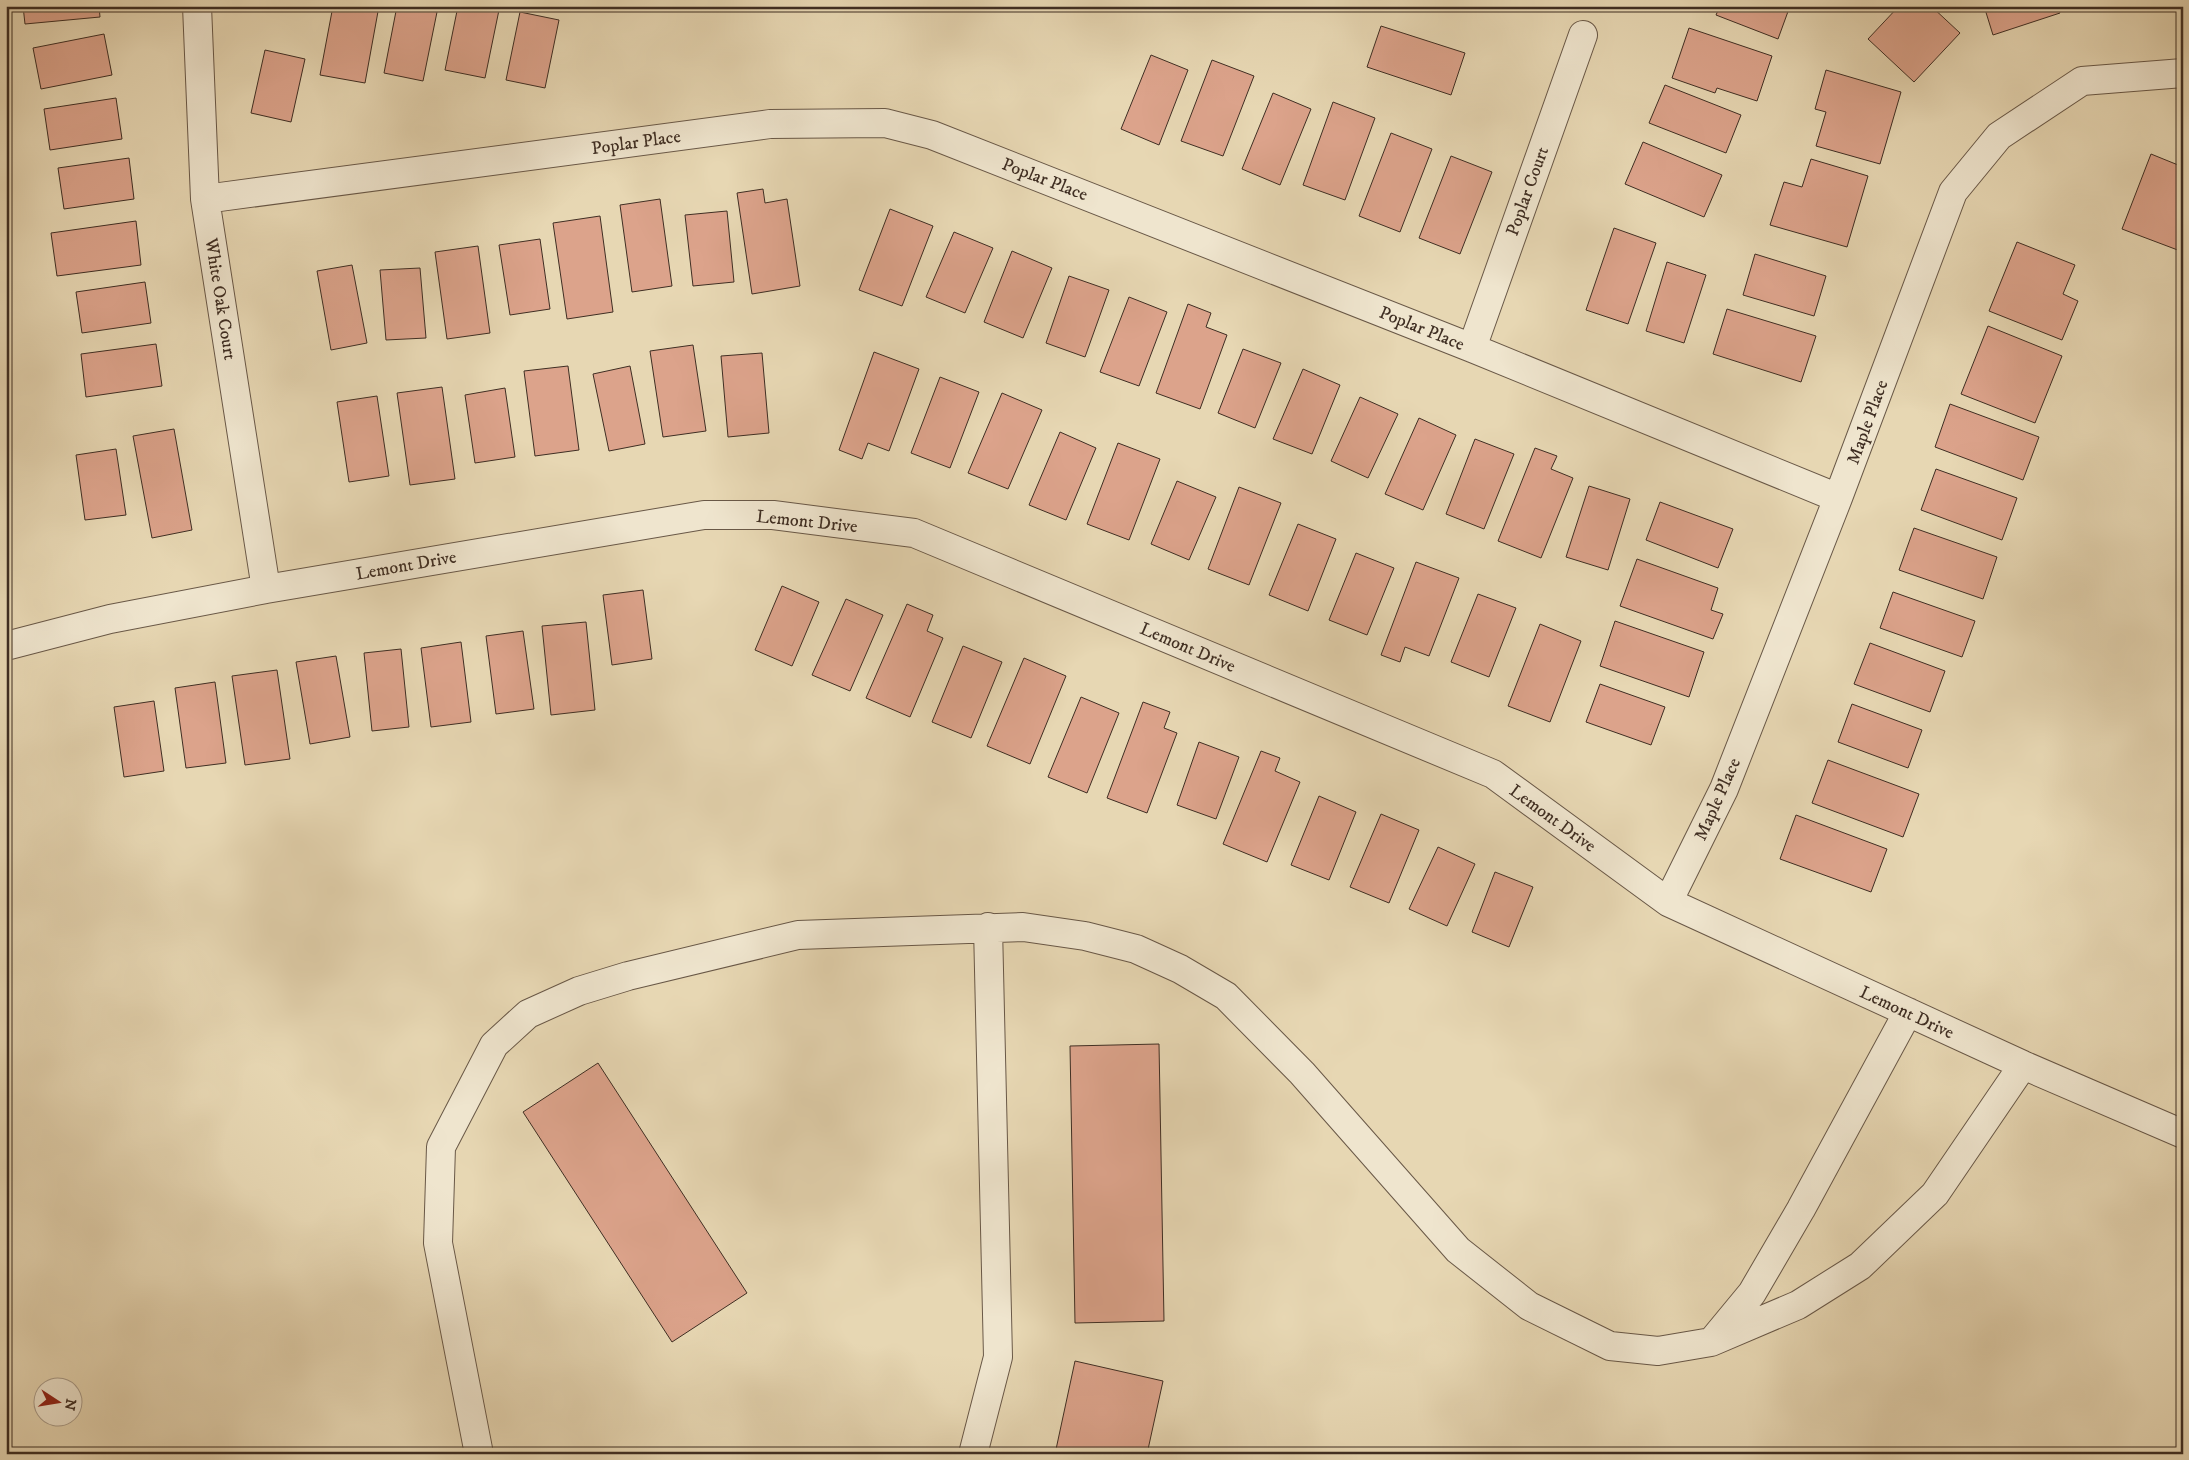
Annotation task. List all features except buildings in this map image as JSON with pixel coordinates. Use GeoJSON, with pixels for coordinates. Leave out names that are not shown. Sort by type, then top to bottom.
{"type":"FeatureCollection","features":[{"type":"Feature","properties":{"kind":"street","name":"White Oak Court"},"geometry":{"type":"LineString","coordinates":[[197,6],[205,199],[266,589]]}},
{"type":"Feature","properties":{"kind":"street","name":"Poplar Court"},"geometry":{"type":"LineString","coordinates":[[1472,348],[1582,35]]}},
{"type":"Feature","properties":{"kind":"street","name":"Maple Place"},"geometry":{"type":"LineString","coordinates":[[1668,902],[1724,789],[1838,498],[1952,192],[1999,136],[2082,81],[2183,73]]}},
{"type":"Feature","properties":{"kind":"street","name":"Poplar Place"},"geometry":{"type":"LineString","coordinates":[[205,199],[770,124],[885,123],[932,135],[1472,348],[1838,498]]}},
{"type":"Feature","properties":{"kind":"street","name":"Lemont Drive"},"geometry":{"type":"LineString","coordinates":[[6,646],[110,619],[266,589],[704,515],[773,514],[914,533],[1493,774],[1668,902],[2023,1065],[2183,1134]]}},
{"type":"Feature","properties":{"kind":"street"},"geometry":{"type":"LineString","coordinates":[[973,1454],[998,1357],[988,927]]}},
{"type":"Feature","properties":{"kind":"street"},"geometry":{"type":"LineString","coordinates":[[478,1454],[438,1243],[441,1147],[494,1045],[528,1014],[579,991],[628,976],[798,935],[1023,927],[1085,936],[1136,949],[1180,969],[1226,996],[1302,1073],[1458,1250],[1529,1306],[1610,1346],[1658,1351],[1711,1342],[1798,1305],[1860,1266],[1935,1194],[2023,1065]]}},
{"type":"Feature","properties":{"kind":"street"},"geometry":{"type":"LineString","coordinates":[[1711,1342],[1752,1293],[1801,1209],[1908,1012]]}}]}
